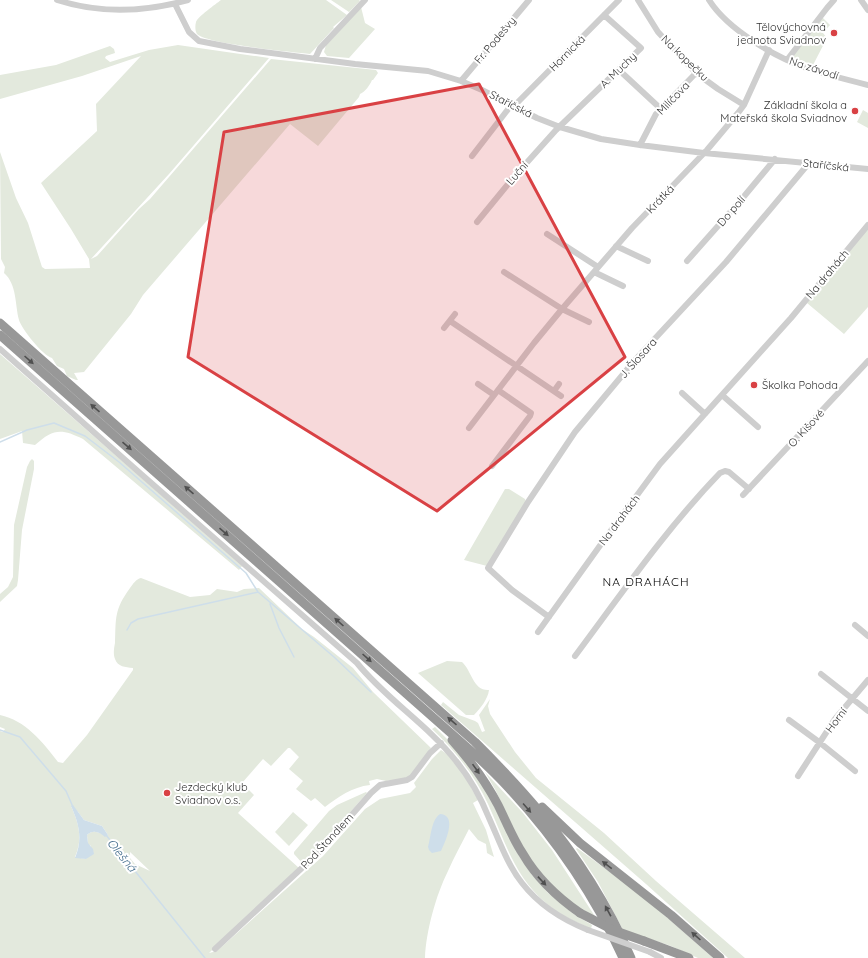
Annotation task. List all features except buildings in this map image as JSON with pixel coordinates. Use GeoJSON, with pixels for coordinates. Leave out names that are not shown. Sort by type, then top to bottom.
{"type":"FeatureCollection","features":[{"type":"Feature","properties":{"kind":"highway"},"geometry":{"type":"LineString","coordinates":[[0,323],[475,742],[539,811],[591,882],[611,916],[632,958]]}},
{"type":"Feature","properties":{"kind":"highway"},"geometry":{"type":"LineString","coordinates":[[0,334],[413,699],[505,783],[533,815],[584,886],[604,920],[623,958]]}},
{"type":"Feature","properties":{"kind":"highway"},"geometry":{"type":"LineString","coordinates":[[413,699],[461,750],[475,768],[498,805],[522,854],[540,878],[563,901],[580,913],[612,930],[689,958]]}},
{"type":"Feature","properties":{"kind":"highway"},"geometry":{"type":"LineString","coordinates":[[510,778],[580,843],[671,915],[720,958]]}},
{"type":"Feature","properties":{"kind":"street"},"geometry":{"type":"LineString","coordinates":[[57,0],[88,8],[106,10],[128,10],[175,4],[188,0]]}},
{"type":"Feature","properties":{"kind":"street"},"geometry":{"type":"LineString","coordinates":[[315,59],[320,48],[365,0]]}},
{"type":"Feature","properties":{"kind":"street","name":"Fr. Podešvy"},"geometry":{"type":"LineString","coordinates":[[461,81],[530,0]]}},
{"type":"Feature","properties":{"kind":"street","name":"Hornická"},"geometry":{"type":"LineString","coordinates":[[472,156],[509,108],[514,106],[619,0]]}},
{"type":"Feature","properties":{"kind":"street","name":"Na kopečku"},"geometry":{"type":"LineString","coordinates":[[638,0],[658,32],[696,73],[744,105]]}},
{"type":"Feature","properties":{"kind":"street","name":"Na závodí"},"geometry":{"type":"LineString","coordinates":[[709,0],[724,19],[736,30],[787,60],[809,69],[868,85]]}},
{"type":"Feature","properties":{"kind":"street"},"geometry":{"type":"LineString","coordinates":[[787,60],[834,0]]}},
{"type":"Feature","properties":{"kind":"street"},"geometry":{"type":"LineString","coordinates":[[861,0],[868,10]]}},
{"type":"Feature","properties":{"kind":"street","name":"Staříčská"},"geometry":{"type":"LineString","coordinates":[[175,4],[189,32],[199,41],[240,49],[315,59],[428,71],[461,81],[560,127],[601,139],[704,153],[868,169]]}},
{"type":"Feature","properties":{"kind":"street","name":"A. Muchy"},"geometry":{"type":"LineString","coordinates":[[560,127],[641,48],[604,15]]}},
{"type":"Feature","properties":{"kind":"street","name":"Krátká"},"geometry":{"type":"LineString","coordinates":[[469,428],[516,366],[596,269],[632,228],[704,153],[734,119],[744,105],[769,50]]}},
{"type":"Feature","properties":{"kind":"street"},"geometry":{"type":"LineString","coordinates":[[619,70],[661,109]]}},
{"type":"Feature","properties":{"kind":"street","name":"Milíčova"},"geometry":{"type":"LineString","coordinates":[[640,145],[656,114],[696,73]]}},
{"type":"Feature","properties":{"kind":"street","name":"Luční"},"geometry":{"type":"LineString","coordinates":[[477,222],[513,178],[560,127]]}},
{"type":"Feature","properties":{"kind":"street","name":"Do polí"},"geometry":{"type":"LineString","coordinates":[[687,261],[775,160]]}},
{"type":"Feature","properties":{"kind":"street","name":"J. Šlosara"},"geometry":{"type":"LineString","coordinates":[[549,617],[512,590],[488,568],[528,502],[574,432],[635,360],[726,262],[809,163]]}},
{"type":"Feature","properties":{"kind":"street","name":"Na drahách"},"geometry":{"type":"LineString","coordinates":[[538,632],[660,464],[791,318],[868,225]]}},
{"type":"Feature","properties":{"kind":"street"},"geometry":{"type":"LineString","coordinates":[[547,234],[596,269],[623,286]]}},
{"type":"Feature","properties":{"kind":"street"},"geometry":{"type":"LineString","coordinates":[[616,246],[648,262]]}},
{"type":"Feature","properties":{"kind":"street"},"geometry":{"type":"LineString","coordinates":[[504,272],[562,309],[589,322]]}},
{"type":"Feature","properties":{"kind":"street"},"geometry":{"type":"LineString","coordinates":[[444,328],[455,314]]}},
{"type":"Feature","properties":{"kind":"street"},"geometry":{"type":"LineString","coordinates":[[450,321],[561,396]]}},
{"type":"Feature","properties":{"kind":"street"},"geometry":{"type":"LineString","coordinates":[[0,349],[357,663],[371,680],[441,743],[457,762],[473,786],[486,811],[505,855],[522,883],[533,895],[553,912],[569,922],[650,952],[662,958]]}},
{"type":"Feature","properties":{"kind":"street","name":"O. Kišové"},"geometry":{"type":"LineString","coordinates":[[743,495],[868,361]]}},
{"type":"Feature","properties":{"kind":"street"},"geometry":{"type":"LineString","coordinates":[[478,384],[496,392],[531,413],[492,466]]}},
{"type":"Feature","properties":{"kind":"street"},"geometry":{"type":"LineString","coordinates":[[554,391],[559,384]]}},
{"type":"Feature","properties":{"kind":"street"},"geometry":{"type":"LineString","coordinates":[[682,393],[705,414]]}},
{"type":"Feature","properties":{"kind":"street"},"geometry":{"type":"LineString","coordinates":[[722,395],[758,427]]}},
{"type":"Feature","properties":{"kind":"street"},"geometry":{"type":"LineString","coordinates":[[575,656],[647,559],[691,503],[720,473],[725,471],[729,472],[749,489]]}},
{"type":"Feature","properties":{"kind":"street"},"geometry":{"type":"LineString","coordinates":[[855,625],[868,636]]}},
{"type":"Feature","properties":{"kind":"street","name":"Horní"},"geometry":{"type":"LineString","coordinates":[[821,674],[868,711]]}},
{"type":"Feature","properties":{"kind":"street","name":"Horní"},"geometry":{"type":"LineString","coordinates":[[798,776],[835,719],[868,680]]}},
{"type":"Feature","properties":{"kind":"street","name":"Horní"},"geometry":{"type":"LineString","coordinates":[[789,720],[855,771]]}},
{"type":"Feature","properties":{"kind":"street","name":"Pod Štandlem"},"geometry":{"type":"LineString","coordinates":[[215,949],[319,852],[371,792],[380,785],[407,780],[412,777],[430,753],[441,743]]}},
{"type":"Feature","properties":{"kind":"highlighted area"},"geometry":{"type":"Polygon","coordinates":[[[479,84],[625,357],[437,511],[188,357],[224,132],[479,84]]]}},
{"type":"Feature","properties":{"kind":"shaded area"},"geometry":{"type":"Polygon","coordinates":[[[221,0],[326,0],[347,15],[333,27],[334,28],[310,54],[232,44],[204,38],[197,34],[195,27],[197,20],[221,0]]]}},
{"type":"Feature","properties":{"kind":"shaded area"},"geometry":{"type":"Polygon","coordinates":[[[331,0],[359,0],[360,1],[349,12],[331,0]]]}},
{"type":"Feature","properties":{"kind":"shaded area"},"geometry":{"type":"Polygon","coordinates":[[[361,7],[365,23],[375,29],[349,58],[327,56],[324,52],[326,45],[361,7]]]}},
{"type":"Feature","properties":{"kind":"shaded area"},"geometry":{"type":"Polygon","coordinates":[[[821,16],[830,25],[823,33],[827,38],[813,65],[794,58],[793,55],[821,16]]]}},
{"type":"Feature","properties":{"kind":"shaded area"},"geometry":{"type":"Polygon","coordinates":[[[178,45],[269,58],[169,174],[91,259],[97,256],[139,209],[150,199],[271,59],[376,70],[378,73],[364,92],[360,94],[318,146],[290,124],[143,295],[131,314],[84,372],[74,373],[78,380],[76,380],[67,376],[64,369],[57,366],[52,358],[38,347],[19,320],[15,295],[11,283],[4,273],[5,267],[1,259],[0,152],[16,198],[28,223],[42,267],[45,269],[90,268],[89,259],[41,183],[97,131],[96,104],[141,56],[82,76],[0,99],[0,75],[56,65],[110,46],[114,49],[115,53],[106,56],[105,58],[110,62],[149,50],[178,45]]]}},
{"type":"Feature","properties":{"kind":"shaded area"},"geometry":{"type":"Polygon","coordinates":[[[863,110],[868,113],[868,128],[857,122],[863,110]]]}},
{"type":"Feature","properties":{"kind":"shaded area"},"geometry":{"type":"Polygon","coordinates":[[[868,228],[868,307],[844,334],[807,303],[868,228]]]}},
{"type":"Feature","properties":{"kind":"shaded area"},"geometry":{"type":"Polygon","coordinates":[[[0,354],[242,566],[239,570],[83,439],[69,433],[58,432],[52,433],[35,445],[23,443],[22,431],[0,439],[0,354]]]}},
{"type":"Feature","properties":{"kind":"shaded area"},"geometry":{"type":"Polygon","coordinates":[[[32,459],[34,461],[34,469],[22,530],[17,586],[0,602],[0,594],[8,587],[13,577],[14,525],[27,467],[32,459]]]}},
{"type":"Feature","properties":{"kind":"shaded area"},"geometry":{"type":"Polygon","coordinates":[[[505,489],[509,489],[525,499],[526,502],[487,566],[464,560],[505,489]]]}},
{"type":"Feature","properties":{"kind":"shaded area"},"geometry":{"type":"Polygon","coordinates":[[[141,578],[190,597],[210,595],[217,589],[237,592],[244,589],[259,588],[302,629],[353,668],[373,692],[431,748],[411,775],[406,779],[386,781],[377,779],[369,781],[370,785],[351,790],[325,807],[315,798],[311,801],[296,789],[303,781],[289,769],[299,757],[290,748],[288,748],[271,766],[263,759],[242,783],[254,795],[238,813],[299,868],[209,953],[217,951],[323,856],[365,809],[380,799],[410,793],[416,787],[414,783],[432,759],[441,750],[452,759],[467,780],[478,800],[473,803],[486,830],[494,857],[487,853],[486,844],[478,840],[469,829],[450,866],[436,902],[427,936],[425,958],[0,958],[0,731],[3,732],[5,729],[0,727],[0,715],[18,722],[33,733],[58,762],[63,763],[87,735],[133,670],[133,668],[122,666],[116,662],[114,651],[116,620],[118,608],[121,602],[130,588],[141,578]],[[71,806],[79,832],[79,844],[75,857],[86,859],[91,846],[88,844],[87,835],[92,832],[97,832],[108,835],[102,826],[84,820],[71,806]],[[130,852],[130,858],[135,864],[150,871],[130,852]]]}},
{"type":"Feature","properties":{"kind":"shaded area"},"geometry":{"type":"Polygon","coordinates":[[[447,661],[462,662],[476,684],[479,687],[489,690],[481,707],[474,715],[466,715],[418,673],[447,661]]]}},
{"type":"Feature","properties":{"kind":"shaded area"},"geometry":{"type":"Polygon","coordinates":[[[490,699],[488,706],[490,714],[515,752],[536,778],[604,833],[656,881],[745,958],[728,958],[646,884],[441,705],[443,702],[459,715],[475,721],[478,723],[482,732],[485,731],[479,715],[490,699]]]}},
{"type":"Feature","properties":{"kind":"shaded area"},"geometry":{"type":"Polygon","coordinates":[[[435,727],[460,752],[487,792],[517,853],[532,875],[548,893],[575,915],[592,925],[591,929],[556,911],[535,893],[518,870],[511,857],[488,804],[477,783],[449,746],[432,729],[435,727]]]}},
{"type":"Feature","properties":{"kind":"shaded area"},"geometry":{"type":"Polygon","coordinates":[[[485,772],[523,813],[552,850],[596,918],[566,899],[536,868],[513,830],[496,791],[485,772]]]}},
{"type":"Feature","properties":{"kind":"shaded area"},"geometry":{"type":"Polygon","coordinates":[[[366,792],[367,793],[303,864],[294,852],[329,811],[337,805],[366,792]]]}},
{"type":"Feature","properties":{"kind":"shaded area"},"geometry":{"type":"Polygon","coordinates":[[[293,812],[308,825],[289,846],[275,832],[293,812]]]}},
{"type":"Feature","properties":{"kind":"shaded area"},"geometry":{"type":"Polygon","coordinates":[[[577,848],[644,897],[713,958],[698,958],[671,946],[623,930],[598,882],[576,849],[577,848]]]}},
{"type":"Feature","properties":{"kind":"water"},"geometry":{"type":"Polygon","coordinates":[[[73,805],[84,820],[102,826],[108,835],[105,837],[99,833],[92,832],[87,835],[88,843],[93,849],[94,854],[86,859],[75,858],[79,844],[79,832],[71,806],[73,805]]]}},
{"type":"Feature","properties":{"kind":"water"},"geometry":{"type":"Polygon","coordinates":[[[440,814],[448,819],[449,830],[441,851],[432,853],[428,847],[433,824],[440,814]]]}},
{"type":"Feature","properties":{"kind":"waterway"},"geometry":{"type":"LineString","coordinates":[[0,442],[27,430],[54,423],[85,436],[119,462],[246,573],[258,592],[334,657],[371,692]]}},
{"type":"Feature","properties":{"kind":"waterway"},"geometry":{"type":"LineString","coordinates":[[127,630],[131,623],[138,619],[258,592]]}},
{"type":"Feature","properties":{"kind":"waterway"},"geometry":{"type":"LineString","coordinates":[[270,604],[279,628],[294,657]]}},
{"type":"Feature","properties":{"kind":"waterway","name":"Olešná"},"geometry":{"type":"LineString","coordinates":[[0,730],[20,737],[66,791],[73,807]]}},
{"type":"Feature","properties":{"kind":"waterway","name":"Olešná"},"geometry":{"type":"LineString","coordinates":[[106,835],[205,958]]}},
{"type":"Feature","properties":{"kind":"place","name":"Tělovýchovná jednota Sviadnov"},"geometry":{"type":"Point","coordinates":[834,33]}},
{"type":"Feature","properties":{"kind":"place","name":"Základní škola a Mateřská škola Sviadnov"},"geometry":{"type":"Point","coordinates":[855,111]}},
{"type":"Feature","properties":{"kind":"place","name":"Školka Pohoda"},"geometry":{"type":"Point","coordinates":[754,385]}},
{"type":"Feature","properties":{"kind":"place","name":"Jezdecký klub Sviadnov o.s."},"geometry":{"type":"Point","coordinates":[167,793]}},
{"type":"Feature","properties":{"kind":"district","name":"NA DRAHÁCH"},"geometry":{"type":"Point","coordinates":[646,581]}}]}
